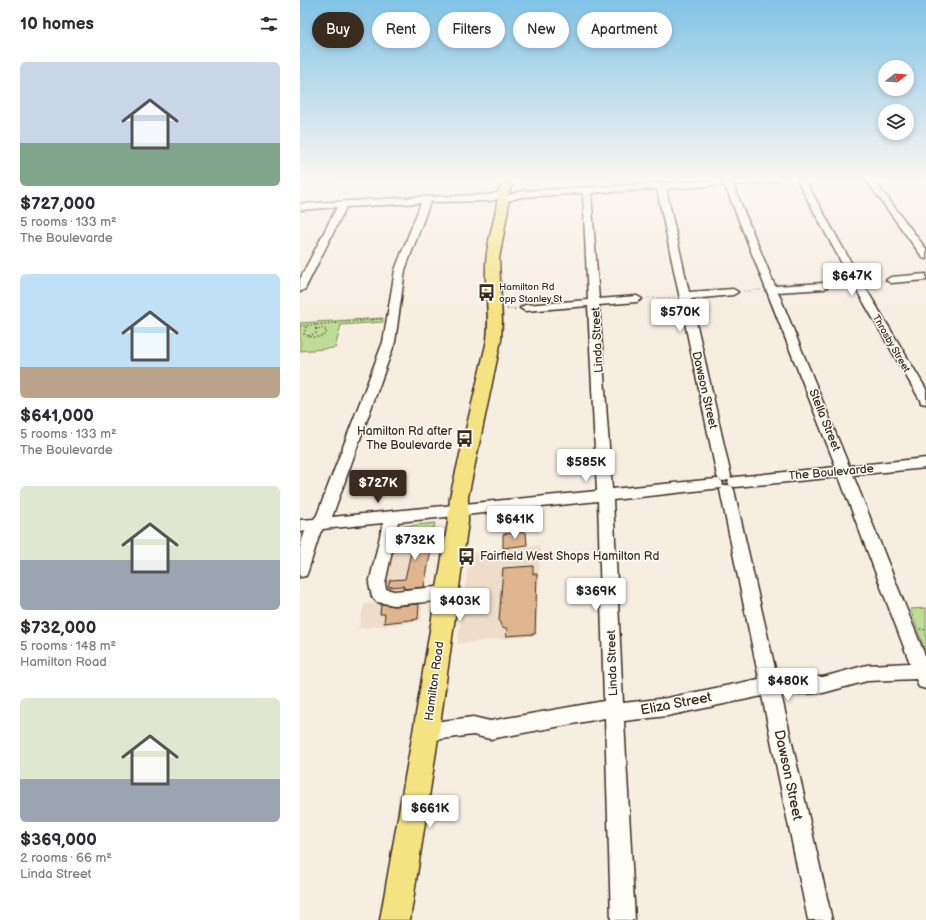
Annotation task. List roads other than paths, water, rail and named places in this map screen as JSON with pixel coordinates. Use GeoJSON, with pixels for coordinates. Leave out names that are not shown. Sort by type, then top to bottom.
{"type":"FeatureCollection","features":[{"type":"Feature","properties":{"kind":"main road","name":"Hamilton Road"},"geometry":{"type":"LineString","coordinates":[[395,920],[426,732],[458,522],[460,494],[479,413],[495,333],[492,266],[499,223]]}},
{"type":"Feature","properties":{"kind":"street"},"geometry":{"type":"LineString","coordinates":[[300,289],[334,223]]}},
{"type":"Feature","properties":{"kind":"street"},"geometry":{"type":"LineString","coordinates":[[300,571],[313,531],[324,517],[389,342],[400,270],[417,223]]}},
{"type":"Feature","properties":{"kind":"street","name":"Linda Street"},"geometry":{"type":"LineString","coordinates":[[589,223],[605,495],[623,920]]}},
{"type":"Feature","properties":{"kind":"street","name":"Dawson Street"},"geometry":{"type":"LineString","coordinates":[[669,223],[820,920]]}},
{"type":"Feature","properties":{"kind":"street","name":"Stella Street"},"geometry":{"type":"LineString","coordinates":[[745,223],[925,674]]}},
{"type":"Feature","properties":{"kind":"street","name":"Throsby Street"},"geometry":{"type":"LineString","coordinates":[[825,223],[857,282],[926,400]]}},
{"type":"Feature","properties":{"kind":"street"},"geometry":{"type":"LineString","coordinates":[[902,223],[926,256]]}},
{"type":"Feature","properties":{"kind":"street"},"geometry":{"type":"LineString","coordinates":[[891,280],[926,277]]}},
{"type":"Feature","properties":{"kind":"street"},"geometry":{"type":"LineString","coordinates":[[772,289],[824,286]]}},
{"type":"Feature","properties":{"kind":"street"},"geometry":{"type":"LineString","coordinates":[[684,296],[733,292]]}},
{"type":"Feature","properties":{"kind":"street"},"geometry":{"type":"LineString","coordinates":[[524,308],[637,299]]}},
{"type":"Feature","properties":{"kind":"street","name":"The Boulevarde"},"geometry":{"type":"LineString","coordinates":[[300,526],[926,463]]}},
{"type":"Feature","properties":{"kind":"street"},"geometry":{"type":"LineString","coordinates":[[392,516],[377,584],[378,592],[384,597],[394,598],[447,593]]}},
{"type":"Feature","properties":{"kind":"street","name":"Eliza Street"},"geometry":{"type":"LineString","coordinates":[[426,732],[473,726],[490,730],[614,708],[623,712],[667,708],[715,696],[769,686],[823,685],[866,673],[925,674]]}},
{"type":"Feature","properties":{"kind":"place","name":"Hamilton Rd opp Stanley St"},"geometry":{"type":"Point","coordinates":[486,292]}},
{"type":"Feature","properties":{"kind":"place","name":"Hamilton Rd after The Boulevarde"},"geometry":{"type":"Point","coordinates":[465,438]}},
{"type":"Feature","properties":{"kind":"place","name":"Fairfield West Shops Hamilton Rd"},"geometry":{"type":"Point","coordinates":[467,556]}}]}
